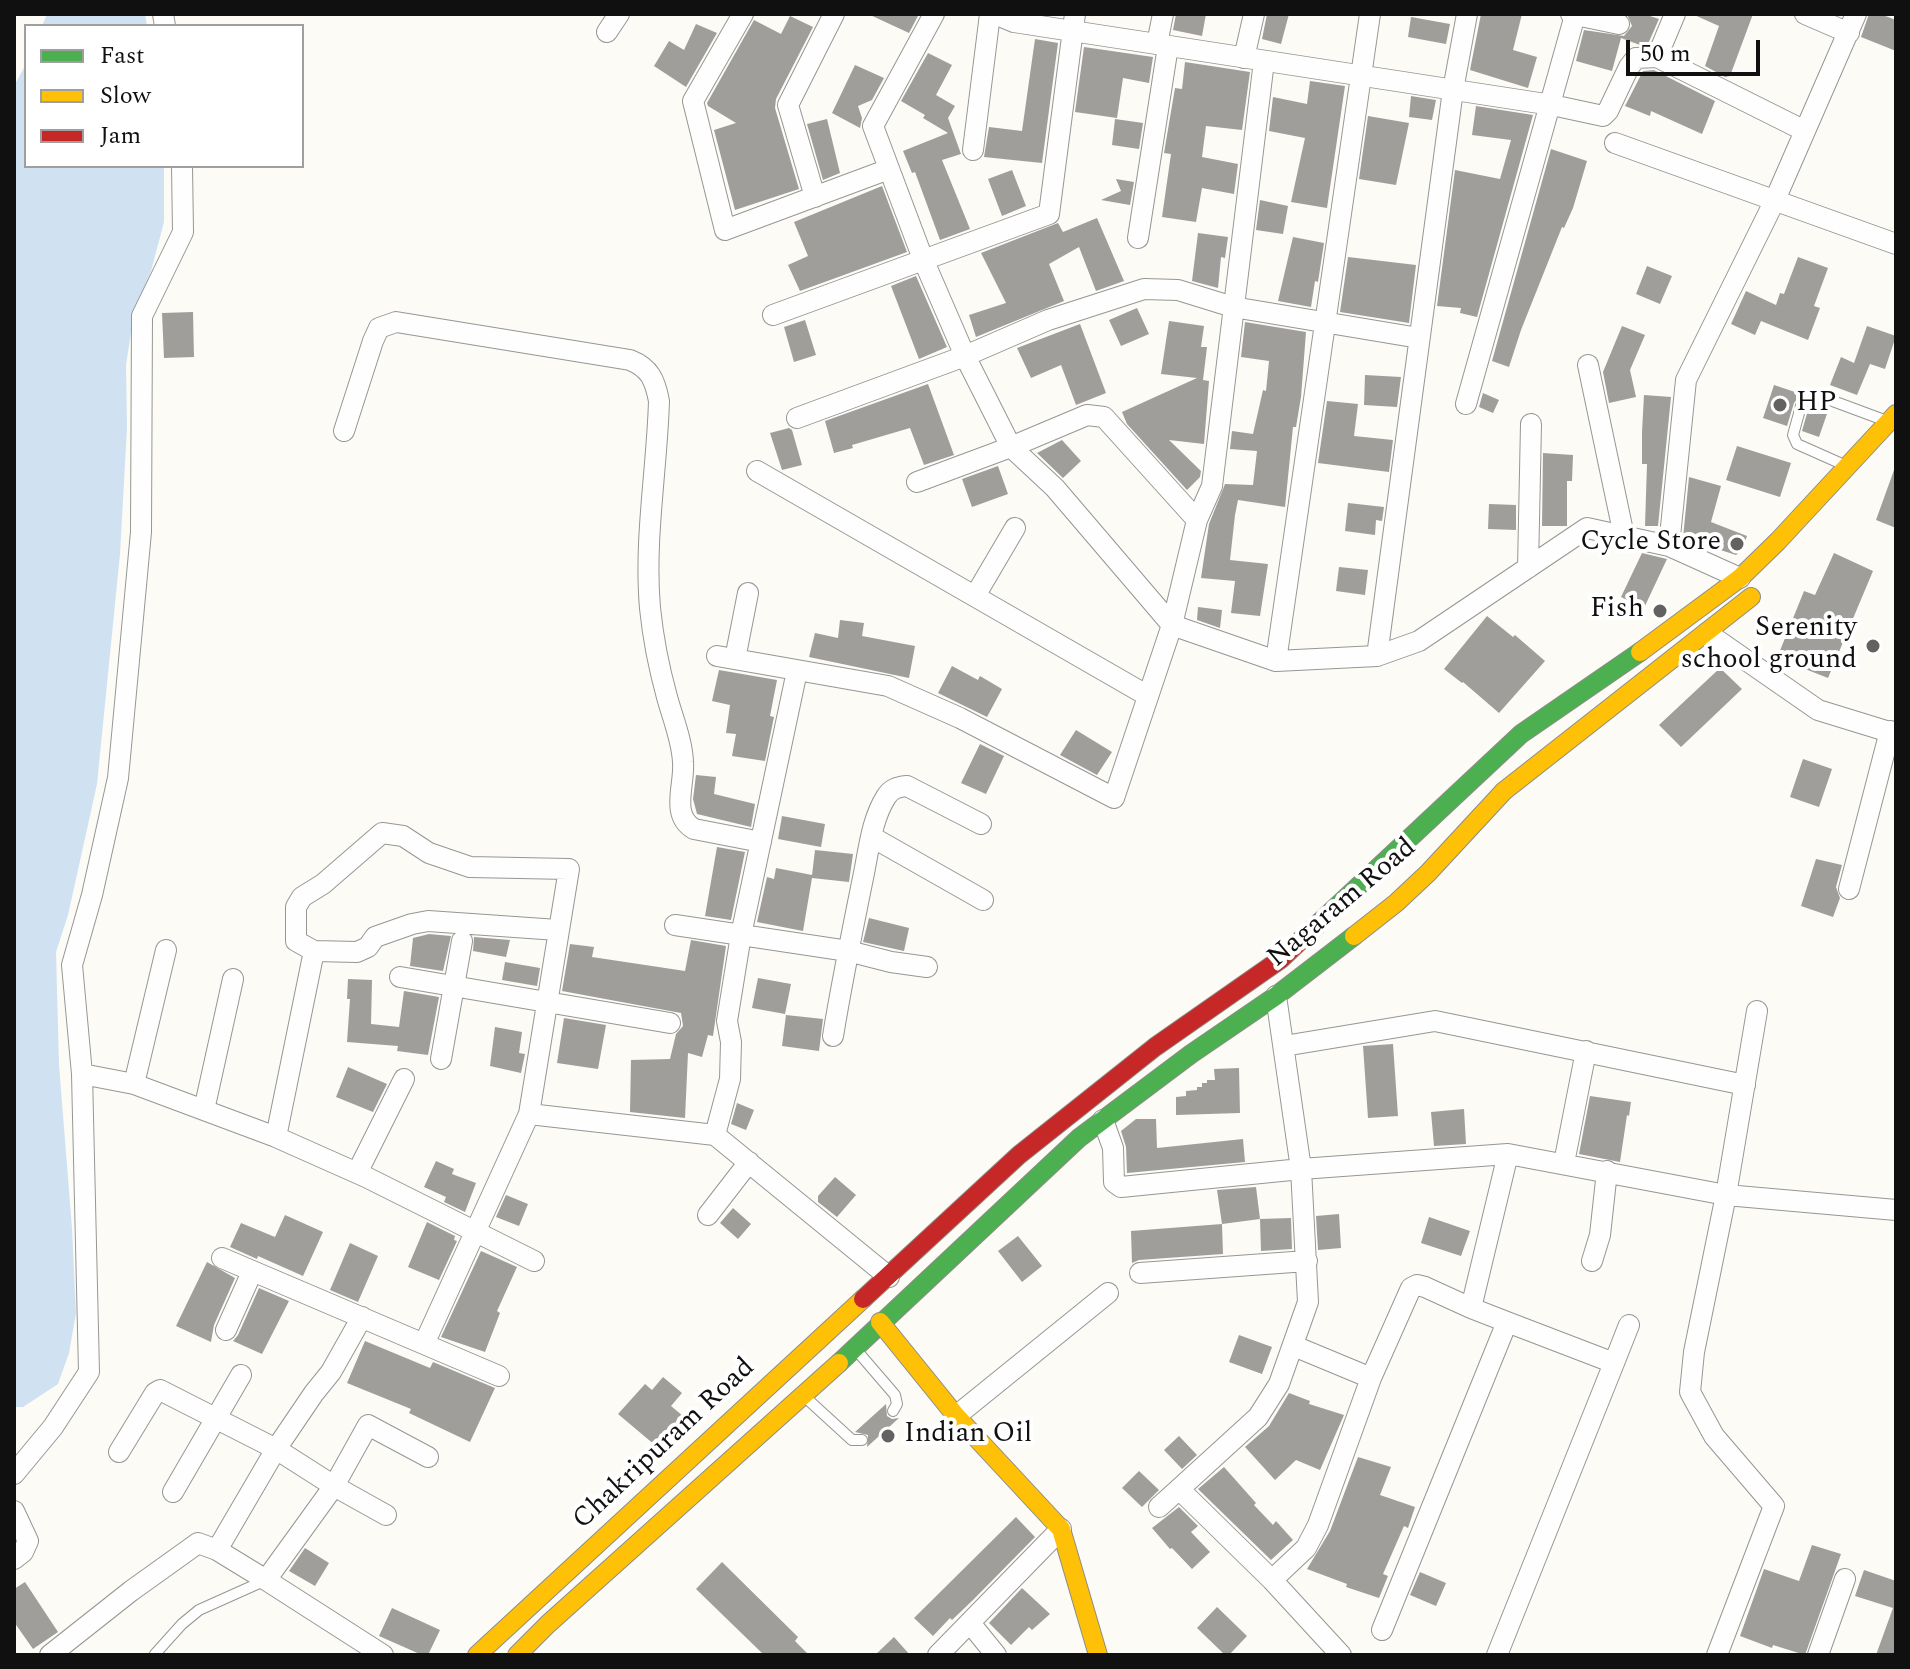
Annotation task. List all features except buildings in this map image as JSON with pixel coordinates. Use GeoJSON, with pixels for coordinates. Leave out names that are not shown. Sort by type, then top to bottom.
{"type":"FeatureCollection","features":[{"type":"Feature","properties":{"kind":"main road","name":"Nagaram Road"},"geometry":{"type":"LineString","coordinates":[[889,1277],[1019,1155],[1155,1047],[1281,959],[1521,734],[1740,578],[1892,418]]}},
{"type":"Feature","properties":{"kind":"main road","name":"Nagaram Road"},"geometry":{"type":"LineString","coordinates":[[880,1322],[925,1285],[1079,1138],[1191,1054],[1276,996],[1396,903],[1504,791],[1707,633],[1764,584]]}},
{"type":"Feature","properties":{"kind":"main road"},"geometry":{"type":"LineString","coordinates":[[1630,659],[1644,679]]}},
{"type":"Feature","properties":{"kind":"main road","name":"Chakripuram Road"},"geometry":{"type":"LineString","coordinates":[[477,1655],[889,1277]]}},
{"type":"Feature","properties":{"kind":"main road"},"geometry":{"type":"LineString","coordinates":[[880,1322],[956,1416],[1061,1529],[1092,1652]]}},
{"type":"Feature","properties":{"kind":"main road","name":"Chakripuram Road"},"geometry":{"type":"LineString","coordinates":[[517,1655],[803,1396],[880,1322]]}},
{"type":"Feature","properties":{"kind":"main road"},"geometry":{"type":"LineString","coordinates":[[516,1620],[532,1639]]}},
{"type":"Feature","properties":{"kind":"street"},"geometry":{"type":"LineString","coordinates":[[607,32],[619,14]]}},
{"type":"Feature","properties":{"kind":"street"},"geometry":{"type":"LineString","coordinates":[[743,14],[693,101],[725,230],[889,169]]}},
{"type":"Feature","properties":{"kind":"street"},"geometry":{"type":"LineString","coordinates":[[815,197],[788,105],[834,14]]}},
{"type":"Feature","properties":{"kind":"street"},"geometry":{"type":"LineString","coordinates":[[934,14],[873,126],[923,259],[965,356],[1011,447],[1055,488],[1172,625],[1276,661],[1377,656],[1419,641],[1587,528],[1669,546],[1740,578]]}},
{"type":"Feature","properties":{"kind":"street"},"geometry":{"type":"LineString","coordinates":[[973,150],[993,14],[1014,22],[1074,22],[1163,45],[1552,105],[1603,116],[1636,58],[1657,57],[1803,130]]}},
{"type":"Feature","properties":{"kind":"street"},"geometry":{"type":"LineString","coordinates":[[1138,238],[1163,45],[1163,14]]}},
{"type":"Feature","properties":{"kind":"street"},"geometry":{"type":"LineString","coordinates":[[748,593],[726,658],[888,686],[960,718],[1114,798],[1172,625],[1197,520],[1212,486],[1233,307],[1254,59],[1254,14]]}},
{"type":"Feature","properties":{"kind":"street"},"geometry":{"type":"LineString","coordinates":[[1276,661],[1370,14]]}},
{"type":"Feature","properties":{"kind":"street"},"geometry":{"type":"LineString","coordinates":[[1377,656],[1453,90],[1467,14]]}},
{"type":"Feature","properties":{"kind":"street"},"geometry":{"type":"LineString","coordinates":[[1466,404],[1552,105],[1573,14],[1619,24]]}},
{"type":"Feature","properties":{"kind":"street"},"geometry":{"type":"LineString","coordinates":[[1657,57],[1675,14]]}},
{"type":"Feature","properties":{"kind":"street"},"geometry":{"type":"LineString","coordinates":[[1669,546],[1686,380],[1774,202],[1803,130],[1853,24],[1805,14]]}},
{"type":"Feature","properties":{"kind":"street"},"geometry":{"type":"LineString","coordinates":[[773,315],[1049,214],[1074,22]]}},
{"type":"Feature","properties":{"kind":"street"},"geometry":{"type":"LineString","coordinates":[[1615,143],[1896,244]]}},
{"type":"Feature","properties":{"kind":"street"},"geometry":{"type":"LineString","coordinates":[[14,1474],[53,1427],[89,1372],[82,1074],[72,965],[92,895],[118,778],[141,532],[142,316],[183,232],[182,168]]}},
{"type":"Feature","properties":{"kind":"street"},"geometry":{"type":"LineString","coordinates":[[797,418],[965,356],[1048,320],[1144,289],[1178,290],[1233,307],[1419,338]]}},
{"type":"Feature","properties":{"kind":"street"},"geometry":{"type":"LineString","coordinates":[[344,431],[379,328],[396,322],[630,360],[644,366],[656,385],[659,401],[649,556],[650,607],[658,663],[684,763],[680,802],[682,817],[686,825],[694,829],[761,842]]}},
{"type":"Feature","properties":{"kind":"street"},"geometry":{"type":"LineString","coordinates":[[1588,365],[1624,536]]}},
{"type":"Feature","properties":{"kind":"street"},"geometry":{"type":"LineString","coordinates":[[917,482],[1087,415],[1104,417],[1197,520]]}},
{"type":"Feature","properties":{"kind":"street"},"geometry":{"type":"LineString","coordinates":[[1528,568],[1531,424]]}},
{"type":"Feature","properties":{"kind":"street"},"geometry":{"type":"LineString","coordinates":[[757,471],[1148,696]]}},
{"type":"Feature","properties":{"kind":"street"},"geometry":{"type":"LineString","coordinates":[[975,596],[1015,528]]}},
{"type":"Feature","properties":{"kind":"street"},"geometry":{"type":"LineString","coordinates":[[1707,633],[1818,710],[1893,732],[1849,889]]}},
{"type":"Feature","properties":{"kind":"street"},"geometry":{"type":"LineString","coordinates":[[715,1135],[730,1079],[731,1042],[727,1021],[741,935],[797,671]]}},
{"type":"Feature","properties":{"kind":"street"},"geometry":{"type":"LineString","coordinates":[[833,1036],[872,837],[887,795],[899,786],[907,786],[981,824]]}},
{"type":"Feature","properties":{"kind":"street"},"geometry":{"type":"LineString","coordinates":[[424,1344],[529,1114],[569,869],[470,867],[429,853],[403,836],[382,833],[323,884],[302,897],[296,907],[296,941],[314,951],[357,952],[368,947],[375,937],[428,921],[558,930]]}},
{"type":"Feature","properties":{"kind":"street"},"geometry":{"type":"LineString","coordinates":[[872,837],[983,900]]}},
{"type":"Feature","properties":{"kind":"street"},"geometry":{"type":"LineString","coordinates":[[675,925],[848,951],[927,967]]}},
{"type":"Feature","properties":{"kind":"street"},"geometry":{"type":"LineString","coordinates":[[441,1059],[462,941]]}},
{"type":"Feature","properties":{"kind":"street"},"geometry":{"type":"LineString","coordinates":[[134,1084],[166,950]]}},
{"type":"Feature","properties":{"kind":"street"},"geometry":{"type":"LineString","coordinates":[[276,1137],[314,951]]}},
{"type":"Feature","properties":{"kind":"street"},"geometry":{"type":"LineString","coordinates":[[400,977],[670,1023]]}},
{"type":"Feature","properties":{"kind":"street"},"geometry":{"type":"LineString","coordinates":[[204,1110],[233,979]]}},
{"type":"Feature","properties":{"kind":"street"},"geometry":{"type":"LineString","coordinates":[[1159,1507],[1258,1417],[1279,1384],[1308,1302],[1301,1169],[1276,996]]}},
{"type":"Feature","properties":{"kind":"street"},"geometry":{"type":"LineString","coordinates":[[1717,1655],[1774,1506],[1714,1436],[1690,1392],[1694,1352],[1726,1195],[1757,1011]]}},
{"type":"Feature","properties":{"kind":"street"},"geometry":{"type":"LineString","coordinates":[[1284,1046],[1435,1021],[1745,1085]]}},
{"type":"Feature","properties":{"kind":"street"},"geometry":{"type":"LineString","coordinates":[[1564,1163],[1586,1051]]}},
{"type":"Feature","properties":{"kind":"street"},"geometry":{"type":"LineString","coordinates":[[82,1074],[134,1084],[276,1137],[357,1173],[534,1261]]}},
{"type":"Feature","properties":{"kind":"street"},"geometry":{"type":"LineString","coordinates":[[357,1173],[404,1079]]}},
{"type":"Feature","properties":{"kind":"street"},"geometry":{"type":"LineString","coordinates":[[529,1114],[715,1135],[889,1277]]}},
{"type":"Feature","properties":{"kind":"street"},"geometry":{"type":"LineString","coordinates":[[1103,1120],[1113,1148],[1116,1186],[1508,1154],[1726,1195],[1896,1210]]}},
{"type":"Feature","properties":{"kind":"street"},"geometry":{"type":"LineString","coordinates":[[1471,1308],[1508,1154]]}},
{"type":"Feature","properties":{"kind":"street"},"geometry":{"type":"LineString","coordinates":[[708,1215],[749,1162]]}},
{"type":"Feature","properties":{"kind":"street"},"geometry":{"type":"LineString","coordinates":[[1592,1261],[1600,1235],[1607,1171]]}},
{"type":"Feature","properties":{"kind":"street"},"geometry":{"type":"LineString","coordinates":[[222,1258],[499,1376]]}},
{"type":"Feature","properties":{"kind":"street"},"geometry":{"type":"LineString","coordinates":[[1140,1273],[1307,1261]]}},
{"type":"Feature","properties":{"kind":"street"},"geometry":{"type":"LineString","coordinates":[[226,1330],[252,1272]]}},
{"type":"Feature","properties":{"kind":"street"},"geometry":{"type":"LineString","coordinates":[[1272,1580],[1306,1548],[1318,1525],[1371,1378],[1411,1288],[1417,1285],[1425,1287],[1614,1363]]}},
{"type":"Feature","properties":{"kind":"street"},"geometry":{"type":"LineString","coordinates":[[956,1416],[1108,1293]]}},
{"type":"Feature","properties":{"kind":"street"},"geometry":{"type":"LineString","coordinates":[[217,1550],[276,1449],[331,1372],[362,1317]]}},
{"type":"Feature","properties":{"kind":"street"},"geometry":{"type":"LineString","coordinates":[[1382,1630],[1507,1322]]}},
{"type":"Feature","properties":{"kind":"street"},"geometry":{"type":"LineString","coordinates":[[1497,1655],[1629,1325]]}},
{"type":"Feature","properties":{"kind":"street"},"geometry":{"type":"LineString","coordinates":[[1294,1346],[1371,1378]]}},
{"type":"Feature","properties":{"kind":"street"},"geometry":{"type":"LineString","coordinates":[[173,1492],[241,1375]]}},
{"type":"Feature","properties":{"kind":"street"},"geometry":{"type":"LineString","coordinates":[[119,1452],[155,1393],[160,1390],[276,1449],[386,1515]]}},
{"type":"Feature","properties":{"kind":"street"},"geometry":{"type":"LineString","coordinates":[[266,1580],[334,1486],[368,1425],[428,1457]]}},
{"type":"Feature","properties":{"kind":"street"},"geometry":{"type":"LineString","coordinates":[[1179,1489],[1272,1580],[1341,1655]]}},
{"type":"Feature","properties":{"kind":"street"},"geometry":{"type":"LineString","coordinates":[[14,1511],[28,1541],[23,1552],[14,1559]]}},
{"type":"Feature","properties":{"kind":"street"},"geometry":{"type":"LineString","coordinates":[[938,1655],[1061,1529]]}},
{"type":"Feature","properties":{"kind":"street"},"geometry":{"type":"LineString","coordinates":[[50,1655],[198,1543],[217,1550],[383,1655]]}},
{"type":"Feature","properties":{"kind":"street"},"geometry":{"type":"LineString","coordinates":[[1818,1655],[1845,1579]]}},
{"type":"Feature","properties":{"kind":"street"},"geometry":{"type":"LineString","coordinates":[[970,1623],[996,1655]]}},
{"type":"Feature","properties":{"kind":"lane"},"geometry":{"type":"LineString","coordinates":[[1848,466],[1797,444],[1793,435],[1801,406],[1808,398],[1822,397],[1892,418]]}},
{"type":"Feature","properties":{"kind":"lane"},"geometry":{"type":"LineString","coordinates":[[854,1348],[895,1395],[897,1404],[893,1411]]}},
{"type":"Feature","properties":{"kind":"lane"},"geometry":{"type":"LineString","coordinates":[[803,1396],[852,1440],[862,1440]]}},
{"type":"Feature","properties":{"kind":"lane"},"geometry":{"type":"LineString","coordinates":[[155,1654],[199,1610],[266,1580]]}},
{"type":"Feature","properties":{"kind":"water"},"geometry":{"type":"Polygon","coordinates":[[[47,14],[145,14],[147,24],[43,24],[47,14]]]}},
{"type":"Feature","properties":{"kind":"water"},"geometry":{"type":"Polygon","coordinates":[[[24,68],[24,168],[164,168],[164,222],[151,271],[134,313],[126,365],[127,428],[120,554],[97,784],[68,915],[56,952],[59,1065],[76,1313],[69,1353],[58,1384],[23,1407],[14,1407],[14,86],[24,68]]]}},
{"type":"Feature","properties":{"kind":"traffic: fast"},"geometry":{"type":"LineString","coordinates":[[1320,922],[1521,734],[1640,652]]}},
{"type":"Feature","properties":{"kind":"traffic: fast"},"geometry":{"type":"LineString","coordinates":[[839,1363],[1079,1138],[1354,936]]}},
{"type":"Feature","properties":{"kind":"traffic: slow"},"geometry":{"type":"LineString","coordinates":[[1640,652],[1740,578],[1896,414]]}},
{"type":"Feature","properties":{"kind":"traffic: slow"},"geometry":{"type":"LineString","coordinates":[[1354,936],[1428,873],[1504,791],[1751,597]]}},
{"type":"Feature","properties":{"kind":"traffic: slow"},"geometry":{"type":"LineString","coordinates":[[477,1655],[863,1299]]}},
{"type":"Feature","properties":{"kind":"traffic: slow"},"geometry":{"type":"LineString","coordinates":[[880,1322],[956,1416],[1061,1529],[1098,1655]]}},
{"type":"Feature","properties":{"kind":"traffic: slow"},"geometry":{"type":"LineString","coordinates":[[517,1655],[839,1363]]}},
{"type":"Feature","properties":{"kind":"traffic: jam"},"geometry":{"type":"LineString","coordinates":[[863,1299],[1019,1155],[1155,1047],[1281,959],[1320,922]]}},
{"type":"Feature","properties":{"kind":"place","name":"HP"},"geometry":{"type":"Point","coordinates":[1780,405]}},
{"type":"Feature","properties":{"kind":"place","name":"Cycle Store"},"geometry":{"type":"Point","coordinates":[1737,544]}},
{"type":"Feature","properties":{"kind":"place","name":"Fish"},"geometry":{"type":"Point","coordinates":[1660,611]}},
{"type":"Feature","properties":{"kind":"place","name":"Serenity school ground"},"geometry":{"type":"Point","coordinates":[1873,646]}},
{"type":"Feature","properties":{"kind":"place","name":"Indian Oil"},"geometry":{"type":"Point","coordinates":[888,1436]}}]}
